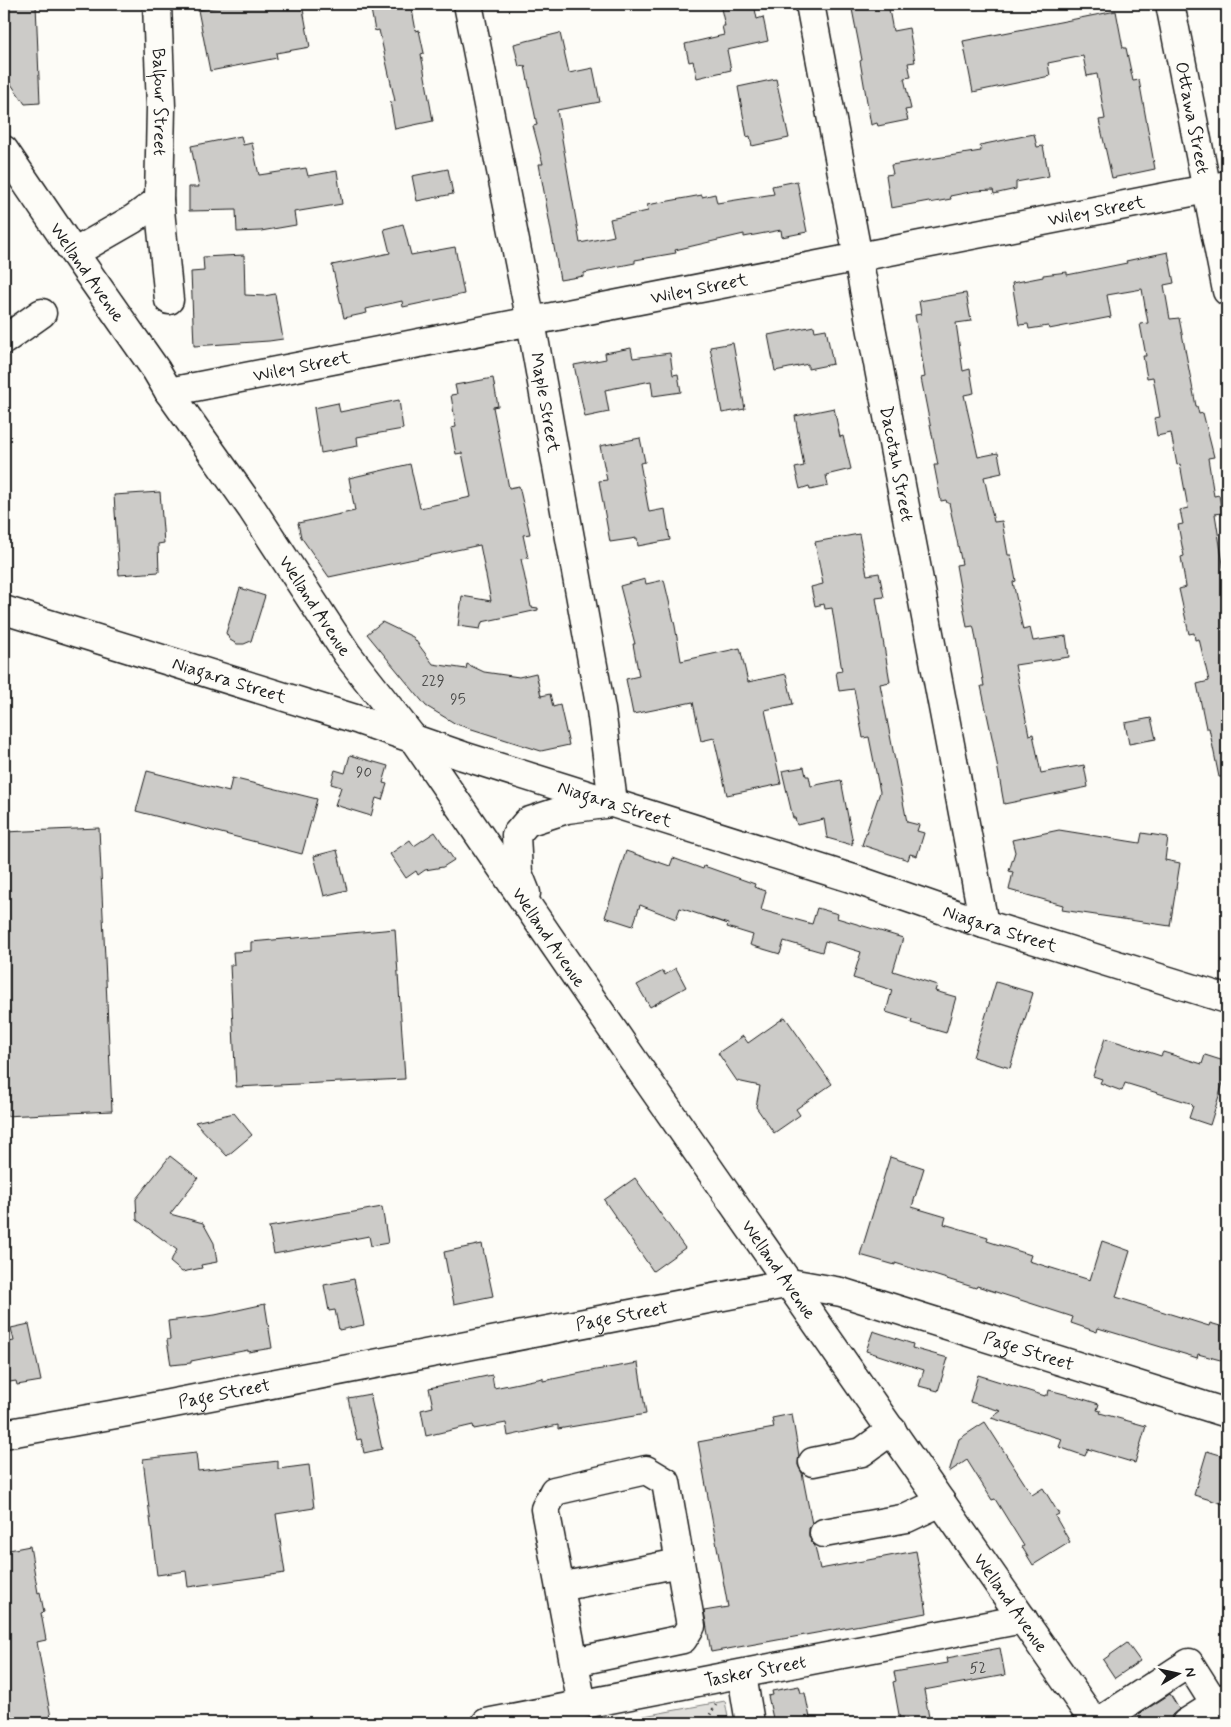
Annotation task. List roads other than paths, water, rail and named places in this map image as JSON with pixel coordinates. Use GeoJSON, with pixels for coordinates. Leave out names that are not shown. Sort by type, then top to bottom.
{"type":"FeatureCollection","features":[{"type":"Feature","properties":{"kind":"street","name":"Balfour Street"},"geometry":{"type":"LineString","coordinates":[[157,4],[161,107],[159,200],[169,300]]}},
{"type":"Feature","properties":{"kind":"street","name":"Maple Street"},"geometry":{"type":"LineString","coordinates":[[468,4],[531,322],[601,710],[614,802]]}},
{"type":"Feature","properties":{"kind":"street","name":"Dacotah Street"},"geometry":{"type":"LineString","coordinates":[[810,4],[984,924]]}},
{"type":"Feature","properties":{"kind":"street","name":"Ottawa Street"},"geometry":{"type":"LineString","coordinates":[[1170,4],[1217,187],[1227,292]]}},
{"type":"Feature","properties":{"kind":"street","name":"Welland Avenue"},"geometry":{"type":"LineString","coordinates":[[4,150],[252,509],[347,654],[412,737],[536,920],[1096,1723]]}},
{"type":"Feature","properties":{"kind":"street","name":"Wiley Street"},"geometry":{"type":"LineString","coordinates":[[170,392],[1217,187]]}},
{"type":"Feature","properties":{"kind":"street"},"geometry":{"type":"LineString","coordinates":[[74,253],[133,219],[159,200]]}},
{"type":"Feature","properties":{"kind":"street"},"geometry":{"type":"LineString","coordinates":[[4,340],[42,313]]}},
{"type":"Feature","properties":{"kind":"street","name":"Niagara Street"},"geometry":{"type":"LineString","coordinates":[[4,610],[412,737],[463,756],[857,880],[984,924],[1227,999]]}},
{"type":"Feature","properties":{"kind":"street"},"geometry":{"type":"LineString","coordinates":[[536,920],[518,873],[516,835],[527,822],[567,809],[614,802]]}},
{"type":"Feature","properties":{"kind":"street","name":"Page Street"},"geometry":{"type":"LineString","coordinates":[[4,1434],[142,1410],[790,1283],[841,1292],[1227,1413]]}},
{"type":"Feature","properties":{"kind":"street"},"geometry":{"type":"LineString","coordinates":[[813,1462],[862,1452],[892,1430]]}},
{"type":"Feature","properties":{"kind":"street"},"geometry":{"type":"LineString","coordinates":[[574,1662],[683,1639],[691,1626],[666,1482],[646,1470],[554,1491],[546,1509],[560,1587],[582,1705]]}},
{"type":"Feature","properties":{"kind":"street"},"geometry":{"type":"LineString","coordinates":[[824,1533],[907,1518],[941,1502]]}},
{"type":"Feature","properties":{"kind":"street"},"geometry":{"type":"LineString","coordinates":[[560,1587],[679,1563]]}},
{"type":"Feature","properties":{"kind":"street","name":"Tasker Street"},"geometry":{"type":"LineString","coordinates":[[486,1723],[1023,1620]]}},
{"type":"Feature","properties":{"kind":"street"},"geometry":{"type":"LineString","coordinates":[[1096,1723],[1188,1663],[1221,1701],[1186,1723]]}},
{"type":"Feature","properties":{"kind":"street"},"geometry":{"type":"LineString","coordinates":[[742,1675],[750,1723]]}}]}
